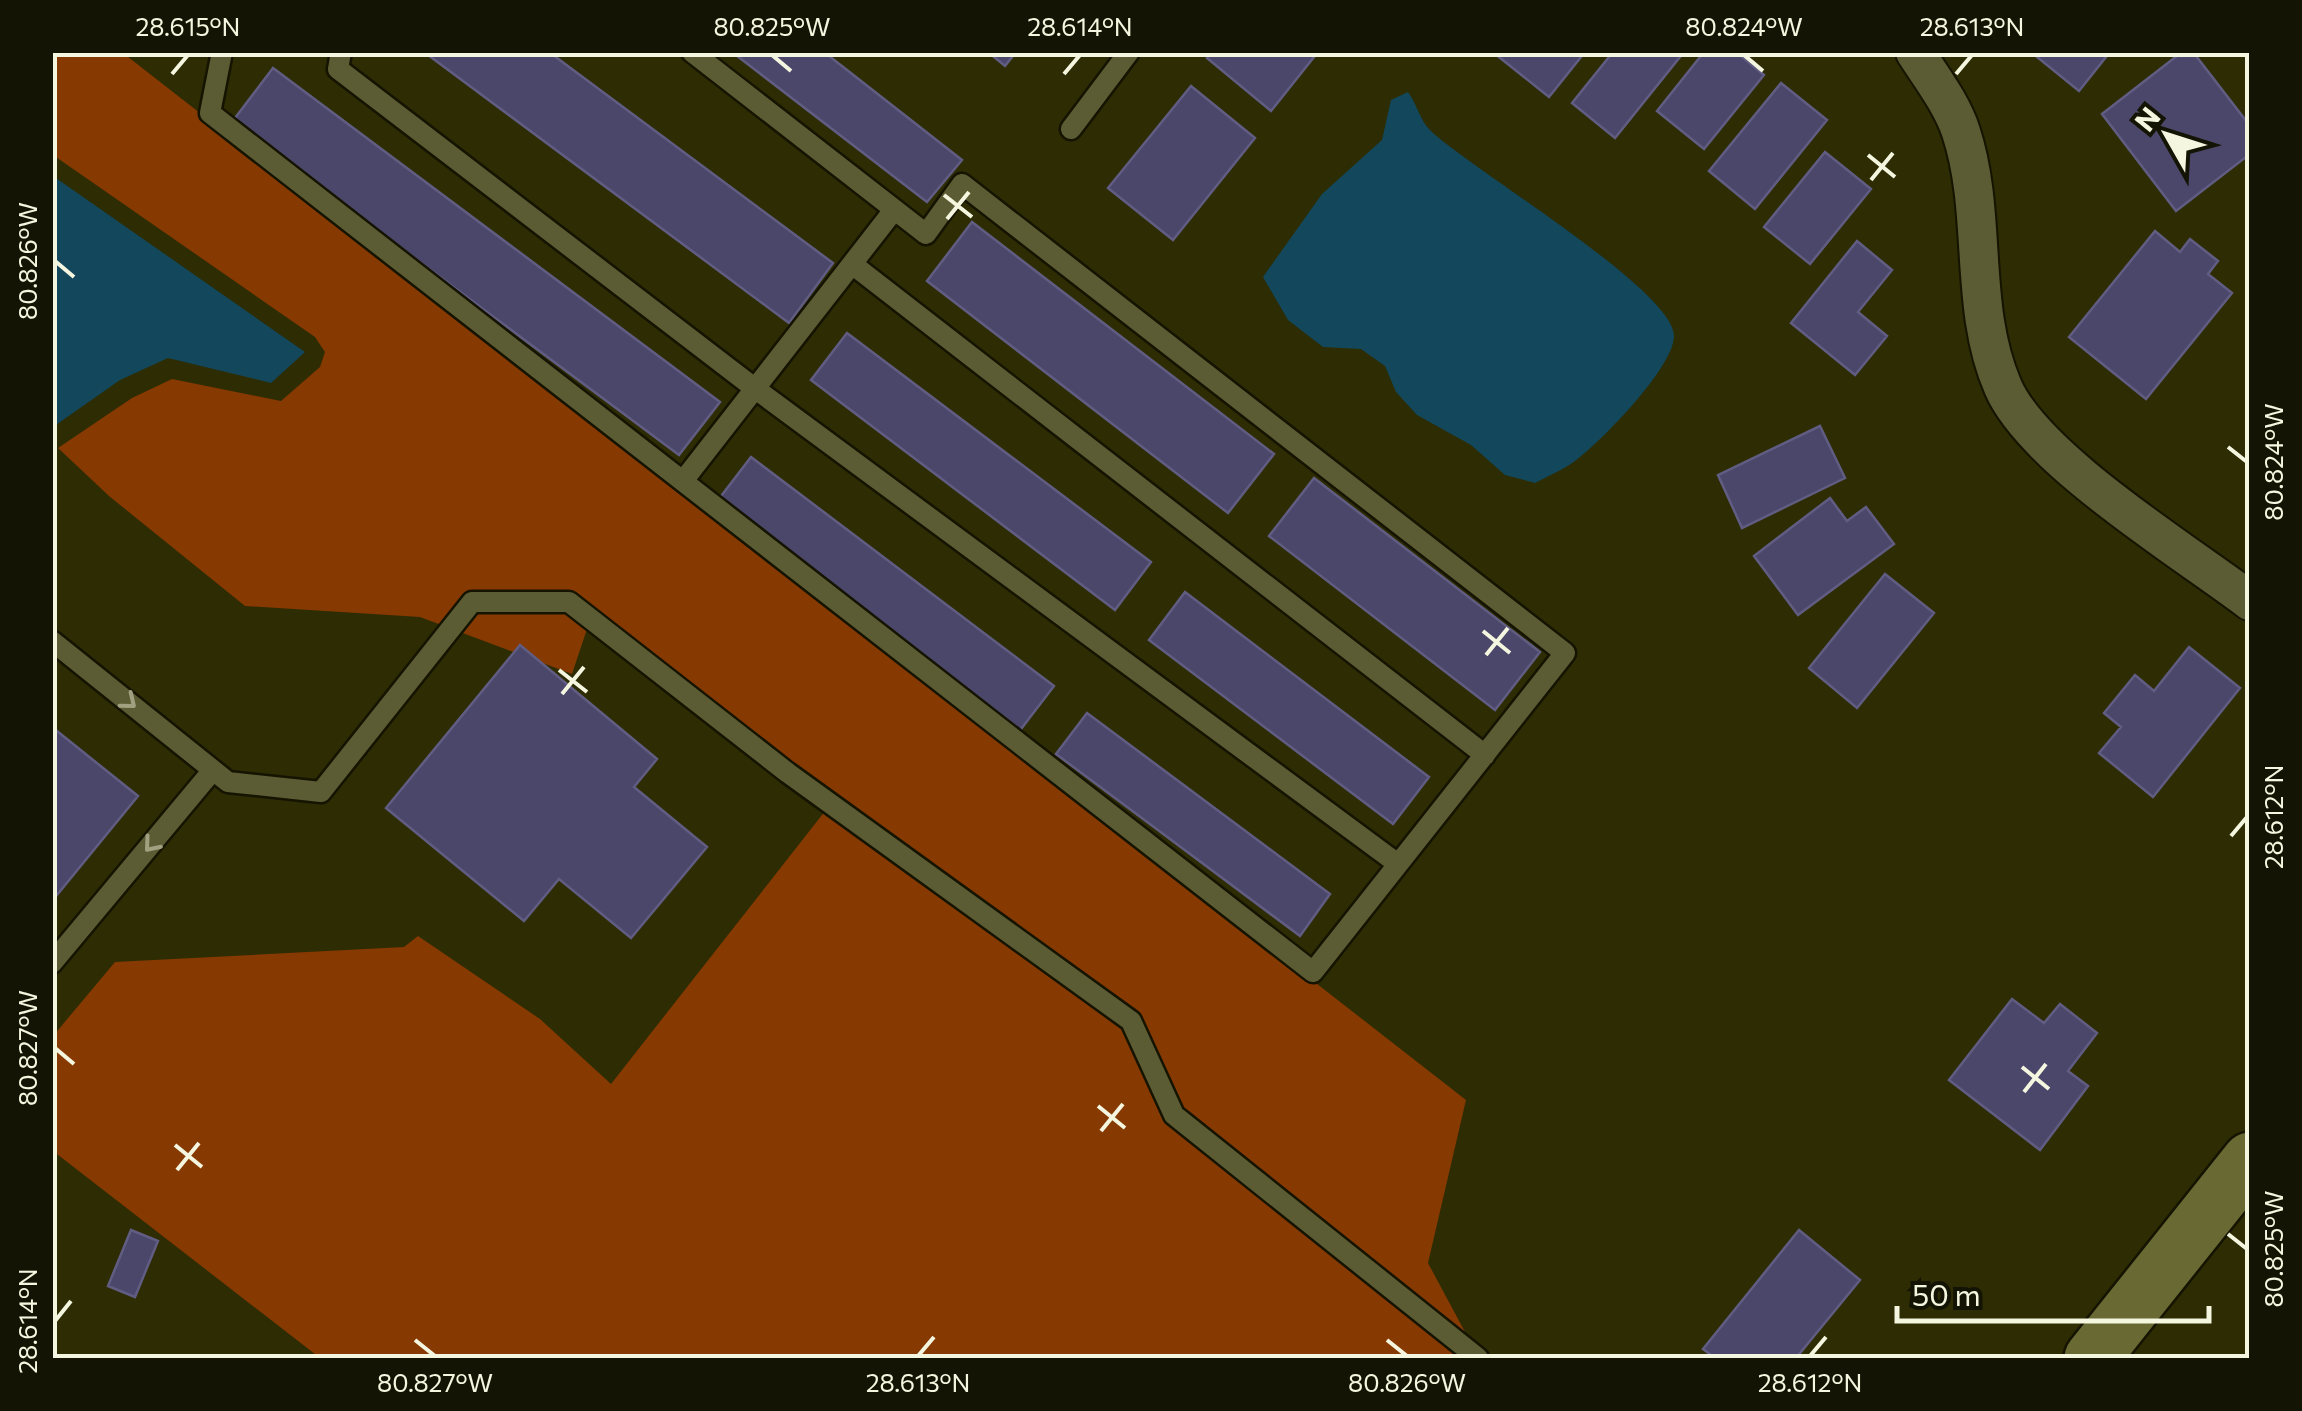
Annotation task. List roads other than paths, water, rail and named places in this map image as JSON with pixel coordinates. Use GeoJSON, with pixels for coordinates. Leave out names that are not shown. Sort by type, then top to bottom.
{"type":"FeatureCollection","features":[{"type":"Feature","properties":{"kind":"street"},"geometry":{"type":"LineString","coordinates":[[1915,52],[1961,130],[1989,341],[2003,388],[2022,421],[2052,452],[2250,601]]}},
{"type":"Feature","properties":{"kind":"street"},"geometry":{"type":"LineString","coordinates":[[2092,1358],[2250,1160]]}},
{"type":"Feature","properties":{"kind":"lane"},"geometry":{"type":"LineString","coordinates":[[222,52],[210,113],[1313,972],[1565,653],[962,184],[926,234],[692,52]]}},
{"type":"Feature","properties":{"kind":"lane"},"geometry":{"type":"LineString","coordinates":[[341,52],[338,69],[756,390],[1398,864]]}},
{"type":"Feature","properties":{"kind":"lane"},"geometry":{"type":"LineString","coordinates":[[1071,129],[1129,52]]}},
{"type":"Feature","properties":{"kind":"lane"},"geometry":{"type":"LineString","coordinates":[[683,481],[894,210]]}},
{"type":"Feature","properties":{"kind":"lane"},"geometry":{"type":"LineString","coordinates":[[852,264],[1484,755]]}},
{"type":"Feature","properties":{"kind":"lane"},"geometry":{"type":"LineString","coordinates":[[52,641],[228,782],[321,792],[472,602],[569,602],[788,773],[1131,1021],[1174,1115],[1478,1358]]}},
{"type":"Feature","properties":{"kind":"lane"},"geometry":{"type":"LineString","coordinates":[[52,963],[213,770]]}},
{"type":"Feature","properties":{"kind":"water"},"geometry":{"type":"Polygon","coordinates":[[[1408,92],[1431,131],[1608,261],[1665,316],[1674,336],[1662,366],[1618,421],[1575,461],[1535,483],[1505,475],[1471,445],[1417,415],[1396,392],[1385,366],[1361,349],[1323,347],[1288,320],[1263,277],[1322,194],[1382,140],[1391,100],[1408,92]]]}},
{"type":"Feature","properties":{"kind":"water"},"geometry":{"type":"Polygon","coordinates":[[[53,176],[305,352],[271,383],[168,358],[120,380],[53,427],[53,176]]]}}]}
